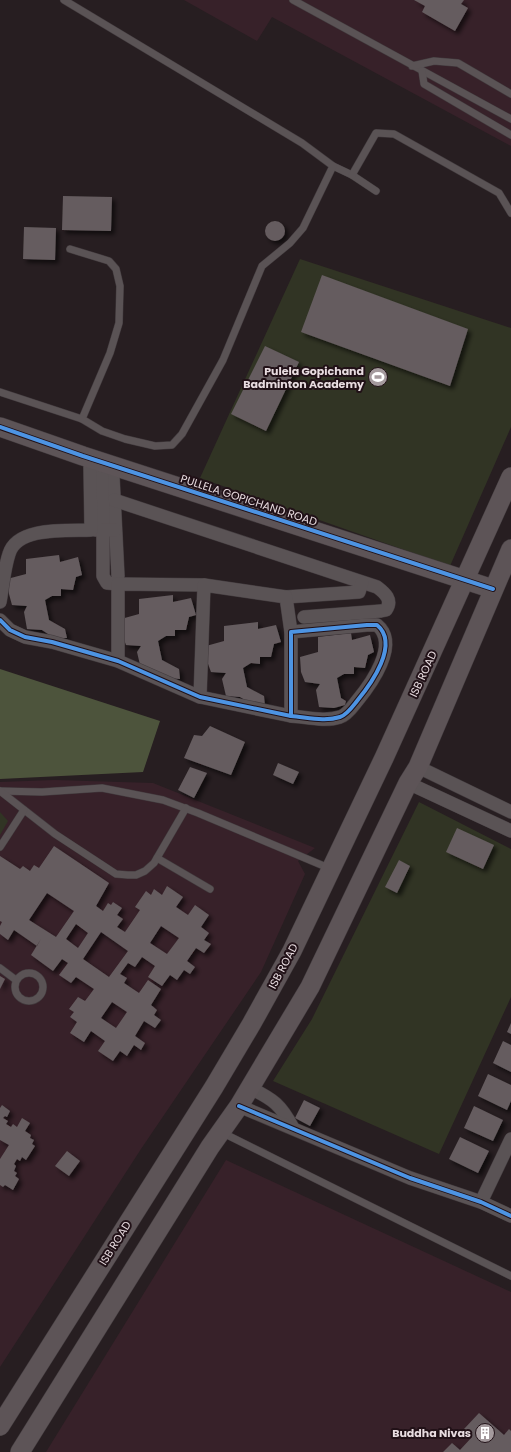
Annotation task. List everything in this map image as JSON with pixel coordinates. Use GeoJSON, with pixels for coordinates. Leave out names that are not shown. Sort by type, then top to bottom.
{"type":"FeatureCollection","features":[{"type":"Feature","properties":{"kind":"main road","name":"PULLELA GOPICHAND ROAD"},"geometry":{"type":"LineString","coordinates":[[0,426],[94,467],[215,504]]}},
{"type":"Feature","properties":{"kind":"main road","name":"PULLELA GOPICHAND ROAD"},"geometry":{"type":"LineString","coordinates":[[0,435],[94,467],[215,504],[490,595]]}},
{"type":"Feature","properties":{"kind":"main road","name":"ISB ROAD"},"geometry":{"type":"LineString","coordinates":[[0,1426],[34,1374],[252,1023],[292,951],[332,869],[511,477]]}},
{"type":"Feature","properties":{"kind":"main road"},"geometry":{"type":"LineString","coordinates":[[20,1452],[221,1132],[239,1106],[310,987],[408,783],[418,767],[490,595],[511,549]]}},
{"type":"Feature","properties":{"kind":"main road"},"geometry":{"type":"LineString","coordinates":[[34,1374],[60,1389]]}},
{"type":"Feature","properties":{"kind":"street"},"geometry":{"type":"LineString","coordinates":[[94,467],[114,500],[377,587],[386,593],[389,600],[389,606],[386,610],[304,617]]}},
{"type":"Feature","properties":{"kind":"street"},"geometry":{"type":"LineString","coordinates":[[94,467],[103,530],[103,579],[107,582],[118,580],[204,585],[286,597],[359,592],[362,582]]}},
{"type":"Feature","properties":{"kind":"street"},"geometry":{"type":"LineString","coordinates":[[103,530],[114,500]]}},
{"type":"Feature","properties":{"kind":"street"},"geometry":{"type":"LineString","coordinates":[[0,602],[9,553],[14,544],[23,536],[53,532],[103,530]]}},
{"type":"Feature","properties":{"kind":"street"},"geometry":{"type":"LineString","coordinates":[[118,580],[118,662]]}},
{"type":"Feature","properties":{"kind":"street"},"geometry":{"type":"LineString","coordinates":[[200,697],[204,585]]}},
{"type":"Feature","properties":{"kind":"street"},"geometry":{"type":"LineString","coordinates":[[286,597],[291,632],[291,716]]}},
{"type":"Feature","properties":{"kind":"street"},"geometry":{"type":"LineString","coordinates":[[0,620],[10,630],[26,637],[52,642],[118,662],[200,697],[291,716],[323,718],[340,717],[348,712],[369,686],[378,671],[385,646],[385,637],[377,625],[291,632]]}},
{"type":"Feature","properties":{"kind":"street"},"geometry":{"type":"LineString","coordinates":[[418,767],[511,812]]}},
{"type":"Feature","properties":{"kind":"street"},"geometry":{"type":"LineString","coordinates":[[408,783],[511,831]]}},
{"type":"Feature","properties":{"kind":"street"},"geometry":{"type":"LineString","coordinates":[[250,1088],[270,1098],[281,1107],[293,1128]]}},
{"type":"Feature","properties":{"kind":"street"},"geometry":{"type":"LineString","coordinates":[[239,1106],[410,1178],[481,1202],[511,1216]]}},
{"type":"Feature","properties":{"kind":"street"},"geometry":{"type":"LineString","coordinates":[[481,1202],[511,1139]]}},
{"type":"Feature","properties":{"kind":"lane"},"geometry":{"type":"LineString","coordinates":[[64,0],[302,143],[333,166],[352,175],[376,191]]}},
{"type":"Feature","properties":{"kind":"lane"},"geometry":{"type":"LineString","coordinates":[[292,0],[511,119]]}},
{"type":"Feature","properties":{"kind":"lane"},"geometry":{"type":"LineString","coordinates":[[412,66],[434,61],[458,63],[511,94]]}},
{"type":"Feature","properties":{"kind":"lane"},"geometry":{"type":"LineString","coordinates":[[422,71],[424,84],[511,135]]}},
{"type":"Feature","properties":{"kind":"lane"},"geometry":{"type":"LineString","coordinates":[[352,175],[376,133],[394,134],[499,193],[511,213]]}},
{"type":"Feature","properties":{"kind":"lane"},"geometry":{"type":"LineString","coordinates":[[0,392],[82,419],[102,431],[125,439],[154,446],[172,445],[182,434],[210,386],[223,360],[262,266],[290,243],[303,228],[333,166]]}},
{"type":"Feature","properties":{"kind":"lane"},"geometry":{"type":"LineString","coordinates":[[70,249],[109,261],[116,269],[120,286],[118,323],[110,353],[82,419]]}},
{"type":"Feature","properties":{"kind":"lane"},"geometry":{"type":"LineString","coordinates":[[0,791],[42,792],[102,788],[163,800],[186,808],[332,869]]}},
{"type":"Feature","properties":{"kind":"lane"},"geometry":{"type":"LineString","coordinates":[[0,791],[24,810],[116,874],[136,875],[145,871],[154,863],[186,808]]}},
{"type":"Feature","properties":{"kind":"lane"},"geometry":{"type":"LineString","coordinates":[[0,847],[24,810]]}},
{"type":"Feature","properties":{"kind":"lane"},"geometry":{"type":"LineString","coordinates":[[157,858],[210,889]]}},
{"type":"Feature","properties":{"kind":"lane"},"geometry":{"type":"LineString","coordinates":[[0,968],[16,980]]}},
{"type":"Feature","properties":{"kind":"lane"},"geometry":{"type":"LineString","coordinates":[[26,972],[38,976],[44,987],[42,993],[38,998],[32,1001],[20,998],[14,986],[16,980],[20,975],[26,972]]}},
{"type":"Feature","properties":{"kind":"lane"},"geometry":{"type":"LineString","coordinates":[[221,1132],[511,1276]]}},
{"type":"Feature","properties":{"kind":"shaded area"},"geometry":{"type":"Polygon","coordinates":[[[184,0],[511,0],[511,146],[272,17],[257,41],[184,0]]]}},
{"type":"Feature","properties":{"kind":"shaded area"},"geometry":{"type":"Polygon","coordinates":[[[55,780],[153,783],[315,848],[298,861],[305,874],[261,972],[141,1149],[0,1367],[0,782],[55,780]]]}},
{"type":"Feature","properties":{"kind":"shaded area"},"geometry":{"type":"Polygon","coordinates":[[[226,1160],[511,1292],[511,1452],[46,1452],[226,1160]]]}},
{"type":"Feature","properties":{"kind":"green space","name":"Pulela Gopichand Badminton Academy"},"geometry":{"type":"Polygon","coordinates":[[[300,259],[511,328],[511,427],[450,566],[200,478],[300,259]]]}},
{"type":"Feature","properties":{"kind":"green space"},"geometry":{"type":"Polygon","coordinates":[[[0,669],[160,721],[143,772],[0,779],[0,669]]]}},
{"type":"Feature","properties":{"kind":"green space"},"geometry":{"type":"Polygon","coordinates":[[[419,802],[511,849],[511,997],[439,1154],[273,1081],[312,1019],[419,802]]]}},
{"type":"Feature","properties":{"kind":"green space"},"geometry":{"type":"Polygon","coordinates":[[[0,812],[8,821],[0,835],[0,812]]]}},
{"type":"Feature","properties":{"kind":"building"},"geometry":{"type":"Polygon","coordinates":[[[414,0],[464,0],[461,4],[468,8],[455,31],[422,12],[425,6],[414,0]]]}},
{"type":"Feature","properties":{"kind":"building"},"geometry":{"type":"Polygon","coordinates":[[[63,196],[112,197],[111,231],[62,230],[63,196]]]}},
{"type":"Feature","properties":{"kind":"building"},"geometry":{"type":"Polygon","coordinates":[[[275,221],[282,224],[285,231],[282,238],[275,241],[268,238],[265,231],[268,224],[275,221]]]}},
{"type":"Feature","properties":{"kind":"building"},"geometry":{"type":"Polygon","coordinates":[[[24,227],[56,228],[55,260],[23,259],[24,227]]]}},
{"type":"Feature","properties":{"kind":"building"},"geometry":{"type":"Polygon","coordinates":[[[322,275],[468,329],[450,386],[301,332],[322,275]]]}},
{"type":"Feature","properties":{"kind":"building"},"geometry":{"type":"Polygon","coordinates":[[[265,346],[299,362],[266,431],[231,414],[265,346]]]}},
{"type":"Feature","properties":{"kind":"building"},"geometry":{"type":"Polygon","coordinates":[[[59,555],[60,562],[78,557],[82,575],[76,577],[73,590],[61,589],[61,596],[52,596],[45,600],[49,620],[65,629],[67,638],[54,638],[42,630],[27,629],[24,612],[27,606],[12,605],[7,579],[26,574],[26,559],[59,555]]]}},
{"type":"Feature","properties":{"kind":"building"},"geometry":{"type":"Polygon","coordinates":[[[173,595],[173,602],[191,598],[196,615],[189,617],[186,630],[175,630],[175,636],[166,636],[158,641],[162,660],[179,669],[180,679],[168,678],[155,670],[141,669],[137,652],[141,646],[126,645],[122,634],[121,619],[139,614],[139,599],[173,595]]]}},
{"type":"Feature","properties":{"kind":"building"},"geometry":{"type":"Polygon","coordinates":[[[258,622],[258,629],[276,625],[281,642],[274,644],[271,657],[260,657],[260,664],[251,663],[243,668],[247,687],[264,696],[265,706],[253,705],[240,697],[226,696],[222,679],[226,673],[211,672],[207,661],[206,646],[224,641],[224,626],[258,622]]]}},
{"type":"Feature","properties":{"kind":"building"},"geometry":{"type":"Polygon","coordinates":[[[351,633],[352,640],[370,635],[374,652],[368,655],[365,668],[354,667],[354,674],[344,674],[337,678],[341,698],[346,701],[345,705],[334,708],[319,707],[316,690],[320,684],[305,682],[301,672],[300,657],[318,652],[318,637],[351,633]]]}},
{"type":"Feature","properties":{"kind":"building"},"geometry":{"type":"Polygon","coordinates":[[[210,726],[245,742],[231,775],[184,758],[194,735],[202,736],[210,726]]]}},
{"type":"Feature","properties":{"kind":"building"},"geometry":{"type":"Polygon","coordinates":[[[278,763],[299,772],[293,784],[273,775],[278,763]]]}},
{"type":"Feature","properties":{"kind":"building"},"geometry":{"type":"Polygon","coordinates":[[[190,767],[207,773],[194,798],[178,790],[190,767]]]}},
{"type":"Feature","properties":{"kind":"building"},"geometry":{"type":"Polygon","coordinates":[[[457,828],[494,845],[483,869],[446,852],[457,828]]]}},
{"type":"Feature","properties":{"kind":"building"},"geometry":{"type":"Polygon","coordinates":[[[54,846],[109,883],[96,906],[103,911],[108,903],[111,905],[113,902],[122,908],[117,915],[123,919],[117,927],[125,932],[140,910],[135,907],[146,891],[151,895],[154,889],[162,895],[167,886],[183,897],[176,907],[188,915],[195,905],[209,915],[201,927],[209,933],[204,940],[211,944],[204,953],[196,948],[187,961],[195,967],[190,974],[184,970],[177,980],[170,975],[162,986],[148,977],[155,966],[142,957],[135,967],[128,963],[120,974],[127,978],[124,983],[139,993],[148,980],[161,989],[151,1005],[157,1010],[154,1015],[161,1020],[155,1028],[144,1021],[135,1036],[145,1043],[141,1050],[134,1045],[127,1056],[120,1051],[113,1061],[98,1051],[105,1041],[91,1031],[84,1042],[70,1033],[77,1022],[70,1017],[74,1012],[69,1009],[78,997],[85,1001],[94,989],[76,977],[71,983],[59,975],[68,963],[62,959],[53,971],[31,955],[37,946],[14,930],[8,940],[0,934],[0,926],[2,922],[0,921],[0,856],[20,869],[23,866],[30,871],[34,865],[39,868],[54,846]],[[47,893],[29,920],[56,937],[74,911],[47,893]],[[76,924],[66,939],[78,948],[88,933],[76,924]],[[161,926],[150,943],[167,954],[179,938],[161,926]],[[101,932],[83,959],[109,977],[128,951],[101,932]],[[112,1002],[101,1018],[116,1028],[127,1012],[112,1002]]]}},
{"type":"Feature","properties":{"kind":"building"},"geometry":{"type":"Polygon","coordinates":[[[399,860],[410,866],[397,893],[385,887],[399,860]]]}},
{"type":"Feature","properties":{"kind":"building"},"geometry":{"type":"Polygon","coordinates":[[[0,976],[5,979],[0,989],[0,976]]]}},
{"type":"Feature","properties":{"kind":"building"},"geometry":{"type":"Polygon","coordinates":[[[511,1023],[511,1034],[507,1032],[511,1023]]]}},
{"type":"Feature","properties":{"kind":"building"},"geometry":{"type":"Polygon","coordinates":[[[503,1041],[511,1045],[511,1072],[493,1063],[503,1041]]]}},
{"type":"Feature","properties":{"kind":"building"},"geometry":{"type":"Polygon","coordinates":[[[488,1074],[511,1085],[511,1101],[507,1110],[478,1096],[488,1074]]]}},
{"type":"Feature","properties":{"kind":"building"},"geometry":{"type":"Polygon","coordinates":[[[304,1100],[320,1108],[310,1126],[295,1118],[304,1100]]]}},
{"type":"Feature","properties":{"kind":"building"},"geometry":{"type":"Polygon","coordinates":[[[2,1105],[10,1111],[7,1117],[5,1116],[3,1118],[8,1121],[6,1124],[11,1127],[13,1124],[17,1127],[22,1118],[30,1123],[25,1131],[31,1135],[30,1138],[34,1140],[32,1144],[35,1146],[26,1160],[22,1157],[20,1161],[17,1159],[14,1164],[16,1166],[14,1171],[17,1173],[15,1176],[19,1179],[13,1190],[5,1185],[3,1187],[0,1185],[0,1159],[9,1145],[0,1140],[0,1108],[2,1105]]]}},
{"type":"Feature","properties":{"kind":"building"},"geometry":{"type":"Polygon","coordinates":[[[474,1106],[503,1120],[493,1141],[464,1128],[474,1106]]]}},
{"type":"Feature","properties":{"kind":"building"},"geometry":{"type":"Polygon","coordinates":[[[460,1137],[489,1151],[478,1173],[449,1159],[460,1137]]]}},
{"type":"Feature","properties":{"kind":"building"},"geometry":{"type":"Polygon","coordinates":[[[67,1151],[80,1161],[69,1176],[55,1166],[67,1151]]]}},
{"type":"Feature","properties":{"kind":"building","name":"Buddha Nivas"},"geometry":{"type":"Polygon","coordinates":[[[479,1413],[504,1435],[509,1429],[511,1431],[511,1452],[443,1452],[452,1443],[460,1450],[472,1437],[464,1429],[479,1413]]]}},
{"type":"Feature","properties":{"kind":"cycle path"},"geometry":{"type":"LineString","coordinates":[[0,427],[83,456],[493,589]]}},
{"type":"Feature","properties":{"kind":"cycle path"},"geometry":{"type":"LineString","coordinates":[[0,620],[10,630],[25,637],[52,642],[118,661],[200,697],[291,716]]}},
{"type":"Feature","properties":{"kind":"cycle path"},"geometry":{"type":"LineString","coordinates":[[367,625],[377,625],[383,633],[386,642],[381,664],[376,674],[352,708],[343,716],[328,719],[291,716],[291,632],[367,625]]}},
{"type":"Feature","properties":{"kind":"cycle path"},"geometry":{"type":"LineString","coordinates":[[239,1106],[410,1178],[481,1202],[511,1216]]}},
{"type":"Feature","properties":{"kind":"place","name":"Pulela Gopichand Badminton Academy"},"geometry":{"type":"Point","coordinates":[378,377]}},
{"type":"Feature","properties":{"kind":"place","name":"Buddha Nivas"},"geometry":{"type":"Point","coordinates":[485,1433]}}]}
